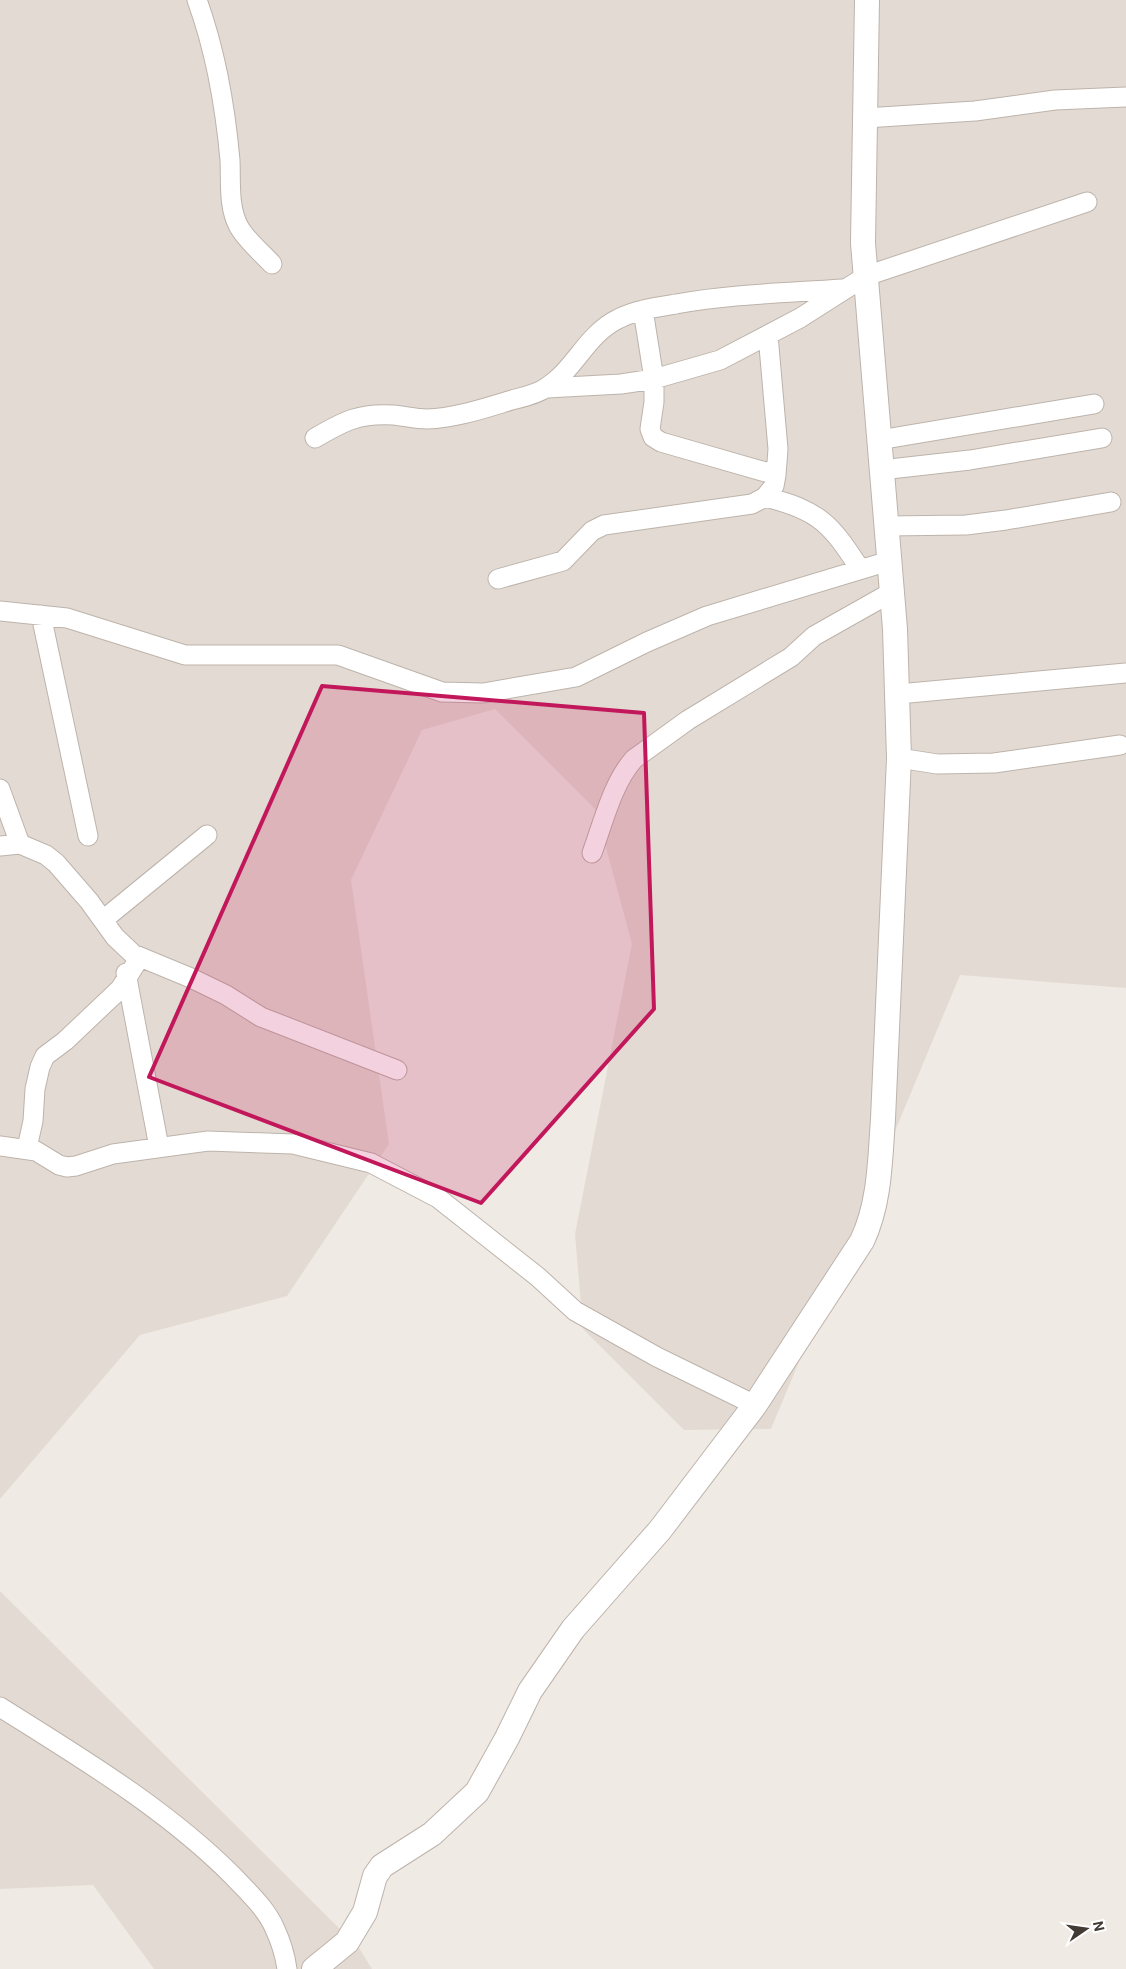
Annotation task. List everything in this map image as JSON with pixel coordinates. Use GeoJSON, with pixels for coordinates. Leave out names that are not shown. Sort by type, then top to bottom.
{"type":"FeatureCollection","features":[{"type":"Feature","properties":{"kind":"street"},"geometry":{"type":"LineString","coordinates":[[197,0],[215,59],[230,160],[231,196],[234,213],[239,226],[247,238],[272,264]]}},
{"type":"Feature","properties":{"kind":"street"},"geometry":{"type":"LineString","coordinates":[[314,1969],[346,1942],[365,1912],[375,1876],[382,1866],[432,1834],[477,1792],[530,1691],[568,1637],[660,1530],[755,1405],[862,1241],[869,1227],[879,1179],[883,1119],[899,758],[898,694],[892,592],[863,244],[867,0]]}},
{"type":"Feature","properties":{"kind":"street"},"geometry":{"type":"LineString","coordinates":[[865,118],[975,110],[1054,100],[1126,97]]}},
{"type":"Feature","properties":{"kind":"street"},"geometry":{"type":"LineString","coordinates":[[316,438],[344,421],[361,416],[377,414],[428,419],[467,413],[514,400],[547,388],[621,384],[654,379],[720,360],[800,318],[866,276],[1087,202]]}},
{"type":"Feature","properties":{"kind":"street"},"geometry":{"type":"LineString","coordinates":[[547,388],[564,372],[599,332],[618,319],[643,310],[705,298],[741,294],[846,289]]}},
{"type":"Feature","properties":{"kind":"street"},"geometry":{"type":"LineString","coordinates":[[643,310],[654,379],[654,402],[650,428],[654,437],[670,445],[776,474]]}},
{"type":"Feature","properties":{"kind":"street"},"geometry":{"type":"LineString","coordinates":[[498,579],[563,561],[592,531],[604,525],[752,504],[765,496],[774,486],[778,449],[768,335]]}},
{"type":"Feature","properties":{"kind":"street"},"geometry":{"type":"LineString","coordinates":[[879,440],[1094,404]]}},
{"type":"Feature","properties":{"kind":"street"},"geometry":{"type":"LineString","coordinates":[[881,470],[970,460],[1102,438]]}},
{"type":"Feature","properties":{"kind":"street"},"geometry":{"type":"LineString","coordinates":[[765,496],[804,508],[821,519],[838,535],[860,570]]}},
{"type":"Feature","properties":{"kind":"street"},"geometry":{"type":"LineString","coordinates":[[887,526],[966,525],[1111,502]]}},
{"type":"Feature","properties":{"kind":"street"},"geometry":{"type":"LineString","coordinates":[[0,611],[67,618],[185,655],[338,655],[442,692],[492,692],[576,677],[647,642],[707,616],[889,560]]}},
{"type":"Feature","properties":{"kind":"street"},"geometry":{"type":"LineString","coordinates":[[592,853],[610,803],[627,767],[634,759],[688,720],[791,658],[814,636],[892,592]]}},
{"type":"Feature","properties":{"kind":"street"},"geometry":{"type":"LineString","coordinates":[[41,615],[88,836]]}},
{"type":"Feature","properties":{"kind":"street"},"geometry":{"type":"LineString","coordinates":[[898,694],[1126,673]]}},
{"type":"Feature","properties":{"kind":"street"},"geometry":{"type":"LineString","coordinates":[[899,758],[937,764],[994,763],[1120,745]]}},
{"type":"Feature","properties":{"kind":"street"},"geometry":{"type":"LineString","coordinates":[[0,789],[20,844]]}},
{"type":"Feature","properties":{"kind":"street"},"geometry":{"type":"LineString","coordinates":[[103,920],[207,835]]}},
{"type":"Feature","properties":{"kind":"street"},"geometry":{"type":"LineString","coordinates":[[0,846],[20,844],[46,855],[56,863],[124,947],[133,954],[226,995],[261,1017],[397,1070]]}},
{"type":"Feature","properties":{"kind":"street"},"geometry":{"type":"LineString","coordinates":[[124,947],[126,981],[159,1147]]}},
{"type":"Feature","properties":{"kind":"street"},"geometry":{"type":"LineString","coordinates":[[27,1148],[33,1121],[35,1089],[40,1067],[45,1056],[65,1041],[126,981],[140,957]]}},
{"type":"Feature","properties":{"kind":"street"},"geometry":{"type":"LineString","coordinates":[[0,1146],[27,1148],[45,1155],[59,1165],[67,1167],[113,1154],[208,1141],[293,1144],[370,1163],[438,1198],[538,1277],[574,1311],[657,1357],[755,1405]]}},
{"type":"Feature","properties":{"kind":"street"},"geometry":{"type":"LineString","coordinates":[[0,1707],[114,1780],[172,1822],[219,1862],[258,1902],[275,1928],[287,1969]]}},
{"type":"Feature","properties":{"kind":"highlighted area"},"geometry":{"type":"Polygon","coordinates":[[[322,686],[644,713],[654,1009],[481,1203],[149,1077],[322,686]]]}},
{"type":"Feature","properties":{"kind":"shaded area"},"geometry":{"type":"Polygon","coordinates":[[[0,0],[1126,0],[1126,988],[960,975],[771,1429],[684,1430],[583,1329],[575,1234],[632,944],[596,810],[495,709],[422,730],[351,880],[389,1144],[287,1296],[140,1335],[0,1499],[0,0]]]}},
{"type":"Feature","properties":{"kind":"shaded area"},"geometry":{"type":"Polygon","coordinates":[[[0,1591],[359,1948],[372,1969],[154,1969],[93,1885],[0,1889],[0,1591]]]}}]}
